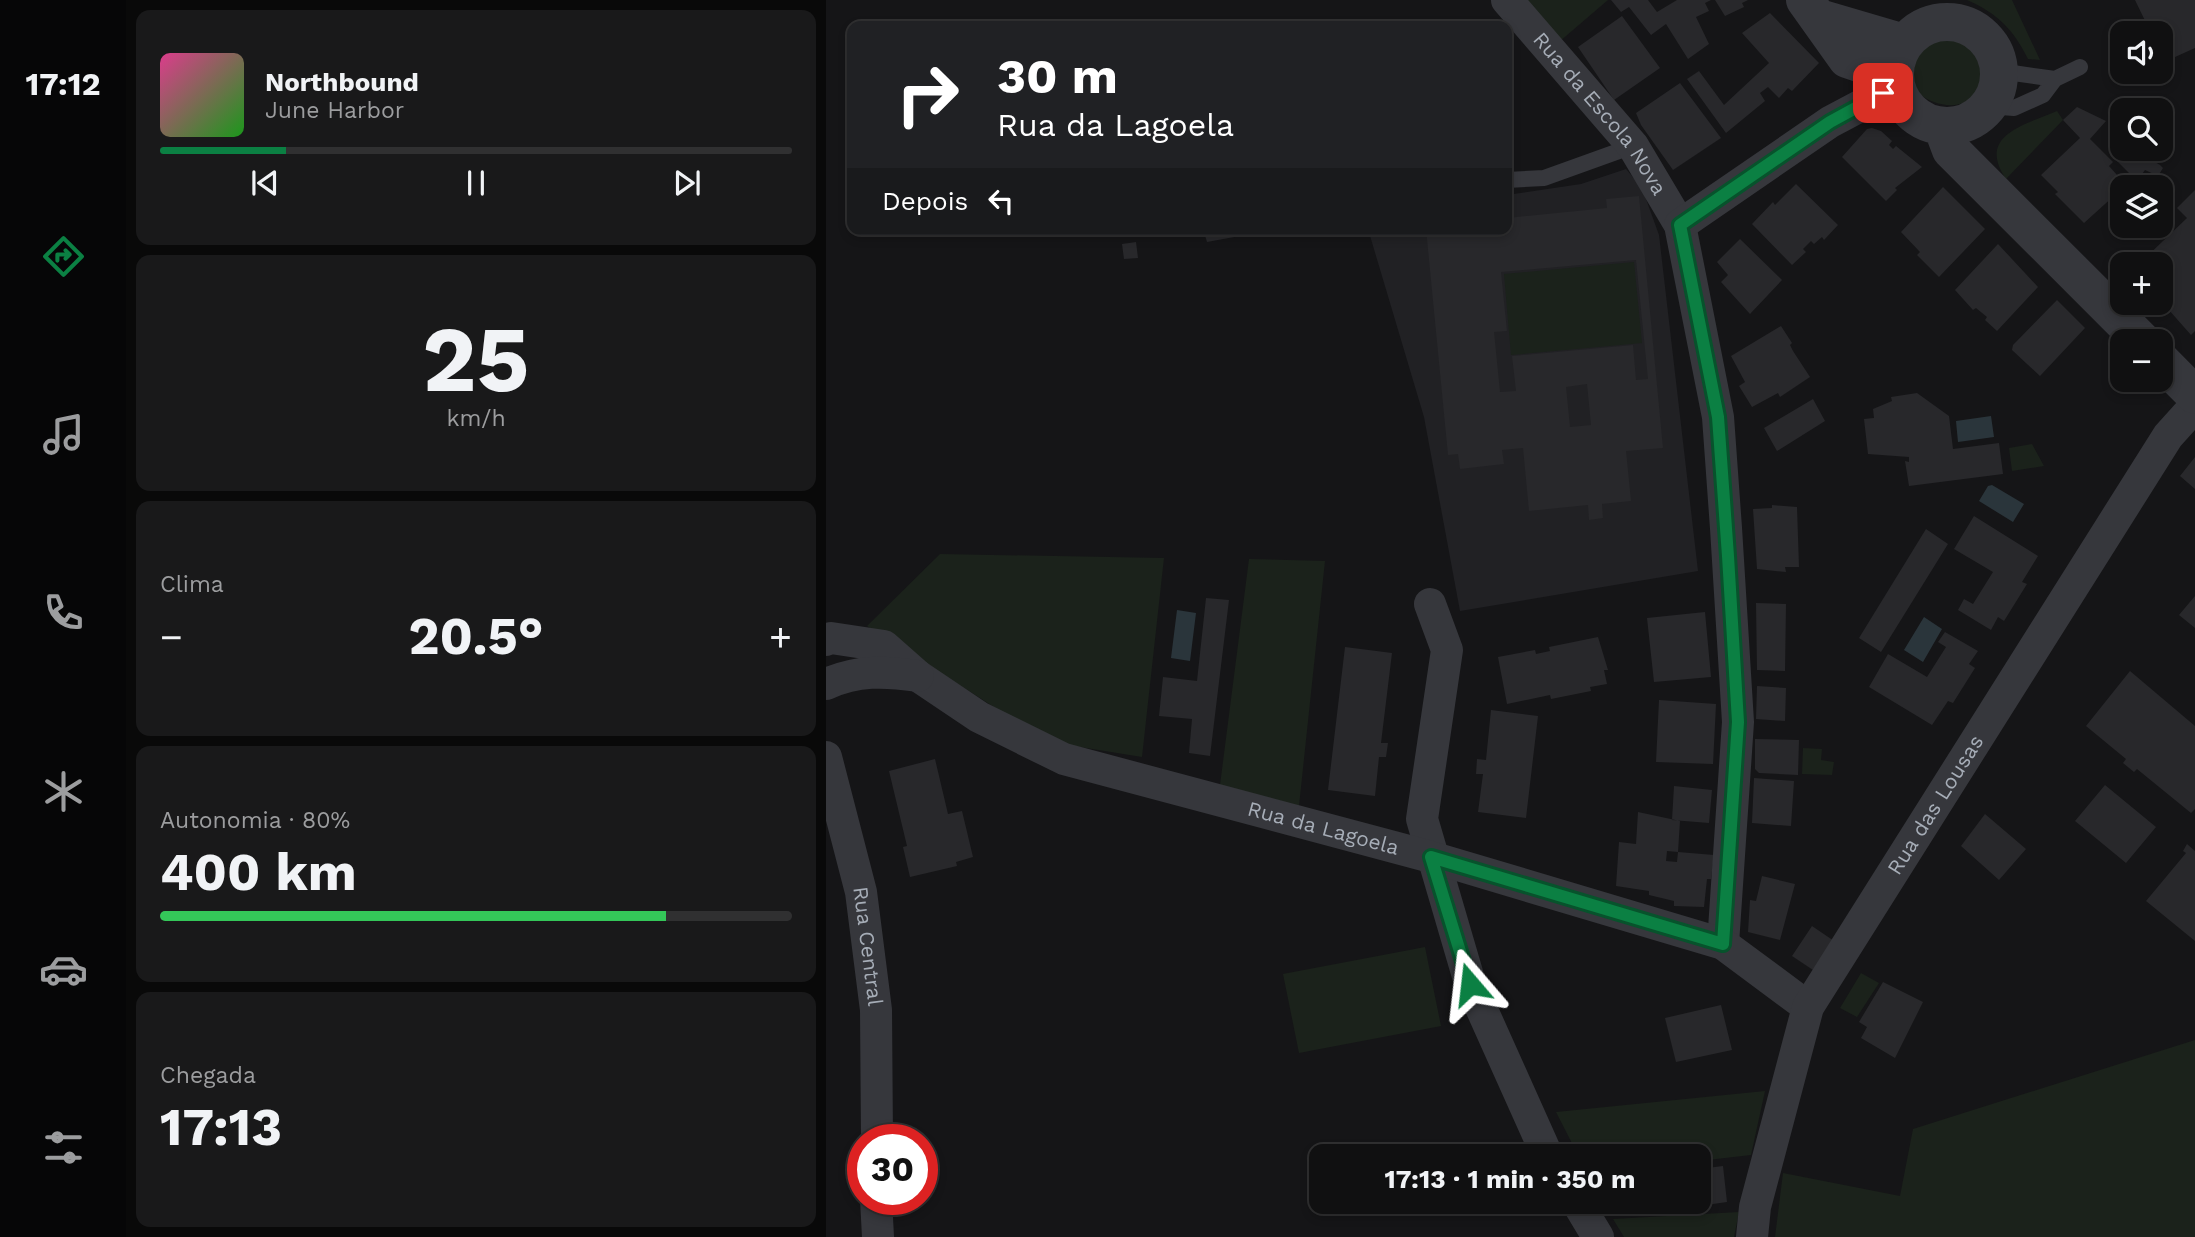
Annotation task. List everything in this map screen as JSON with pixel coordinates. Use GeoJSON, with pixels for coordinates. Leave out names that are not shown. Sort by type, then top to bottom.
{"type":"FeatureCollection","features":[{"type":"Feature","properties":{"kind":"street","name":"Rua da Escola Nova"},"geometry":{"type":"LineString","coordinates":[[1507,0],[1633,146],[1680,225],[1718,417],[1738,722],[1723,944]]}},
{"type":"Feature","properties":{"kind":"street"},"geometry":{"type":"LineString","coordinates":[[1812,9],[1847,59],[1902,59]]}},
{"type":"Feature","properties":{"kind":"street"},"geometry":{"type":"LineString","coordinates":[[1680,225],[1830,122],[1902,59],[1929,24],[1945,21],[1976,30],[1988,41],[1996,55],[1990,96],[1985,184]]}},
{"type":"Feature","properties":{"kind":"street"},"geometry":{"type":"LineString","coordinates":[[1902,59],[1911,112],[1926,122],[1942,126],[1964,123],[1990,96]]}},
{"type":"Feature","properties":{"kind":"street"},"geometry":{"type":"LineString","coordinates":[[1942,126],[1951,150],[2129,329]]}},
{"type":"Feature","properties":{"kind":"street"},"geometry":{"type":"LineString","coordinates":[[2173,373],[2195,395]]}},
{"type":"Feature","properties":{"kind":"street","name":"Rua das Lousas"},"geometry":{"type":"LineString","coordinates":[[1752,1237],[1755,1207],[1808,1007],[2168,436],[2195,406]]}},
{"type":"Feature","properties":{"kind":"street"},"geometry":{"type":"LineString","coordinates":[[1430,604],[1447,650],[1422,819],[1470,984],[1542,1144]]}},
{"type":"Feature","properties":{"kind":"street","name":"Rua da Lagoela"},"geometry":{"type":"LineString","coordinates":[[826,640],[884,646],[918,676],[979,717],[1064,759],[1431,857],[1723,944],[1808,1007]]}},
{"type":"Feature","properties":{"kind":"street","name":"Rua da Lagoela"},"geometry":{"type":"LineString","coordinates":[[826,684],[843,677],[880,670],[918,676]]}},
{"type":"Feature","properties":{"kind":"street","name":"Rua Central"},"geometry":{"type":"LineString","coordinates":[[826,757],[861,892],[876,1010],[877,1124]]}},
{"type":"Feature","properties":{"kind":"street"},"geometry":{"type":"LineString","coordinates":[[1584,1214],[1598,1237]]}},
{"type":"Feature","properties":{"kind":"street"},"geometry":{"type":"LineString","coordinates":[[877,1215],[878,1237]]}},
{"type":"Feature","properties":{"kind":"lane"},"geometry":{"type":"LineString","coordinates":[[1990,96],[2054,79],[2080,67]]}},
{"type":"Feature","properties":{"kind":"lane"},"geometry":{"type":"LineString","coordinates":[[1990,96],[2014,108],[2043,95],[2054,79]]}},
{"type":"Feature","properties":{"kind":"lane"},"geometry":{"type":"LineString","coordinates":[[1512,180],[1544,178],[1633,146]]}},
{"type":"Feature","properties":{"kind":"shaded area"},"geometry":{"type":"Polygon","coordinates":[[[1523,0],[1608,0],[1559,42],[1523,0]]]}},
{"type":"Feature","properties":{"kind":"shaded area"},"geometry":{"type":"Polygon","coordinates":[[[1967,0],[2012,0],[2040,60],[2028,59],[2004,23],[1967,0]]]}},
{"type":"Feature","properties":{"kind":"shaded area"},"geometry":{"type":"Polygon","coordinates":[[[1947,36],[1975,51],[1980,59],[1983,77],[1980,87],[1971,99],[1944,105],[1930,101],[1918,93],[1910,82],[1906,69],[1910,55],[1917,46],[1930,38],[1947,36]]]}},
{"type":"Feature","properties":{"kind":"shaded area"},"geometry":{"type":"Polygon","coordinates":[[[2057,111],[2063,120],[2006,179],[1998,164],[1997,152],[2001,142],[2019,127],[2057,111]]]}},
{"type":"Feature","properties":{"kind":"shaded area"},"geometry":{"type":"Polygon","coordinates":[[[1626,169],[1642,188],[1659,235],[1698,571],[1460,611],[1424,417],[1370,235],[1512,235],[1512,194],[1581,184],[1626,169]]]}},
{"type":"Feature","properties":{"kind":"shaded area"},"geometry":{"type":"Polygon","coordinates":[[[1634,262],[1642,343],[1511,355],[1504,274],[1634,262]]]}},
{"type":"Feature","properties":{"kind":"shaded area"},"geometry":{"type":"Polygon","coordinates":[[[1991,416],[1994,437],[1958,442],[1956,421],[1991,416]]]}},
{"type":"Feature","properties":{"kind":"shaded area"},"geometry":{"type":"Polygon","coordinates":[[[2032,444],[2044,466],[2012,471],[2009,448],[2032,444]]]}},
{"type":"Feature","properties":{"kind":"shaded area"},"geometry":{"type":"Polygon","coordinates":[[[1992,485],[2024,504],[2013,522],[1979,501],[1988,486],[1992,485]]]}},
{"type":"Feature","properties":{"kind":"shaded area"},"geometry":{"type":"Polygon","coordinates":[[[940,554],[1164,558],[1142,757],[1049,742],[867,626],[940,554]]]}},
{"type":"Feature","properties":{"kind":"shaded area"},"geometry":{"type":"Polygon","coordinates":[[[1249,559],[1325,561],[1299,806],[1220,785],[1249,559]]]}},
{"type":"Feature","properties":{"kind":"shaded area"},"geometry":{"type":"Polygon","coordinates":[[[1177,610],[1196,613],[1190,661],[1171,658],[1177,610]]]}},
{"type":"Feature","properties":{"kind":"shaded area"},"geometry":{"type":"Polygon","coordinates":[[[1924,617],[1942,629],[1923,662],[1904,650],[1924,617]]]}},
{"type":"Feature","properties":{"kind":"shaded area"},"geometry":{"type":"Polygon","coordinates":[[[1803,748],[1822,749],[1821,760],[1834,762],[1832,775],[1802,774],[1803,748]]]}},
{"type":"Feature","properties":{"kind":"shaded area"},"geometry":{"type":"Polygon","coordinates":[[[1425,947],[1441,1026],[1299,1053],[1283,974],[1425,947]]]}},
{"type":"Feature","properties":{"kind":"shaded area"},"geometry":{"type":"Polygon","coordinates":[[[1861,973],[1879,983],[1857,1017],[1840,1008],[1861,973]]]}},
{"type":"Feature","properties":{"kind":"shaded area"},"geometry":{"type":"Polygon","coordinates":[[[2195,1040],[2195,1237],[1775,1237],[1783,1173],[1900,1196],[1913,1129],[2195,1040]]]}},
{"type":"Feature","properties":{"kind":"shaded area"},"geometry":{"type":"Polygon","coordinates":[[[1765,1091],[1751,1155],[1711,1160],[1711,1144],[1572,1144],[1556,1112],[1765,1091]]]}},
{"type":"Feature","properties":{"kind":"shaded area"},"geometry":{"type":"Polygon","coordinates":[[[1739,1212],[1734,1237],[1624,1237],[1613,1219],[1711,1214],[1739,1212]]]}},
{"type":"Feature","properties":{"kind":"building"},"geometry":{"type":"Polygon","coordinates":[[[1611,0],[1648,0],[1657,12],[1677,0],[1711,0],[1705,3],[1709,11],[1696,17],[1709,44],[1688,59],[1666,24],[1651,35],[1629,7],[1621,12],[1611,0]]]}},
{"type":"Feature","properties":{"kind":"building"},"geometry":{"type":"Polygon","coordinates":[[[1715,0],[1748,0],[1742,3],[1744,7],[1725,16],[1715,0]]]}},
{"type":"Feature","properties":{"kind":"building"},"geometry":{"type":"Polygon","coordinates":[[[2135,0],[2195,0],[2195,48],[2173,58],[2173,21],[2145,21],[2135,0]]]}},
{"type":"Feature","properties":{"kind":"building"},"geometry":{"type":"Polygon","coordinates":[[[1770,13],[1819,63],[1792,91],[1788,88],[1779,98],[1768,87],[1760,93],[1765,101],[1726,133],[1687,79],[1699,71],[1724,105],[1769,63],[1742,33],[1770,13]]]}},
{"type":"Feature","properties":{"kind":"building"},"geometry":{"type":"Polygon","coordinates":[[[1622,16],[1660,68],[1614,100],[1578,47],[1622,16]]]}},
{"type":"Feature","properties":{"kind":"building"},"geometry":{"type":"Polygon","coordinates":[[[1680,83],[1721,138],[1673,170],[1641,125],[1636,113],[1680,83]]]}},
{"type":"Feature","properties":{"kind":"building"},"geometry":{"type":"Polygon","coordinates":[[[2077,107],[2106,121],[2090,139],[2113,162],[2109,166],[2117,175],[2110,175],[2110,199],[2084,223],[2055,194],[2058,192],[2041,175],[2080,138],[2063,120],[2077,107]]]}},
{"type":"Feature","properties":{"kind":"building"},"geometry":{"type":"Polygon","coordinates":[[[1867,129],[1881,131],[1892,141],[1889,145],[1893,149],[1896,146],[1922,167],[1895,188],[1897,190],[1886,201],[1842,157],[1867,129]]]}},
{"type":"Feature","properties":{"kind":"building"},"geometry":{"type":"Polygon","coordinates":[[[2117,161],[2153,161],[2163,168],[2159,175],[2145,170],[2141,175],[2131,175],[2117,161]]]}},
{"type":"Feature","properties":{"kind":"building"},"geometry":{"type":"Polygon","coordinates":[[[1796,184],[1838,225],[1824,240],[1822,237],[1814,244],[1811,241],[1803,249],[1806,252],[1792,265],[1752,224],[1773,202],[1775,205],[1796,184]]]}},
{"type":"Feature","properties":{"kind":"building"},"geometry":{"type":"Polygon","coordinates":[[[1943,187],[1985,229],[1939,277],[1917,255],[1920,252],[1901,232],[1943,187]]]}},
{"type":"Feature","properties":{"kind":"building"},"geometry":{"type":"Polygon","coordinates":[[[2195,190],[2195,331],[2191,335],[2173,315],[2173,252],[2152,252],[2166,238],[2173,238],[2173,231],[2187,218],[2177,208],[2195,190]]]}},
{"type":"Feature","properties":{"kind":"building"},"geometry":{"type":"Polygon","coordinates":[[[1639,196],[1663,448],[1626,451],[1631,501],[1602,504],[1603,518],[1589,520],[1588,505],[1529,511],[1523,448],[1502,450],[1504,464],[1460,469],[1458,454],[1448,455],[1427,235],[1512,235],[1512,218],[1607,208],[1606,199],[1639,196]],[[1636,260],[1501,272],[1507,331],[1494,332],[1500,392],[1516,391],[1512,356],[1633,345],[1636,380],[1648,379],[1636,260]],[[1587,384],[1566,387],[1570,427],[1591,425],[1587,384]]]}},
{"type":"Feature","properties":{"kind":"building"},"geometry":{"type":"Polygon","coordinates":[[[1205,235],[1245,235],[1207,242],[1205,235]]]}},
{"type":"Feature","properties":{"kind":"building"},"geometry":{"type":"Polygon","coordinates":[[[1740,239],[1782,280],[1750,314],[1721,282],[1728,275],[1717,262],[1740,239]]]}},
{"type":"Feature","properties":{"kind":"building"},"geometry":{"type":"Polygon","coordinates":[[[1136,242],[1138,258],[1124,259],[1122,244],[1136,242]]]}},
{"type":"Feature","properties":{"kind":"building"},"geometry":{"type":"Polygon","coordinates":[[[1998,244],[2038,287],[1997,331],[1985,320],[1987,317],[1976,308],[1973,310],[1955,290],[1998,244]]]}},
{"type":"Feature","properties":{"kind":"building"},"geometry":{"type":"Polygon","coordinates":[[[2057,300],[2085,328],[2040,376],[2012,350],[2013,345],[2057,300]]]}},
{"type":"Feature","properties":{"kind":"building"},"geometry":{"type":"Polygon","coordinates":[[[1781,326],[1810,377],[1780,397],[1778,393],[1752,407],[1739,386],[1745,382],[1731,356],[1781,326]]]}},
{"type":"Feature","properties":{"kind":"building"},"geometry":{"type":"Polygon","coordinates":[[[1917,393],[1949,416],[1953,449],[1999,443],[2003,474],[1909,486],[1905,461],[1909,462],[1909,457],[1868,454],[1864,419],[1874,418],[1873,409],[1892,401],[1891,397],[1917,393]]]}},
{"type":"Feature","properties":{"kind":"building"},"geometry":{"type":"Polygon","coordinates":[[[1813,399],[1825,421],[1777,451],[1764,428],[1813,399]]]}},
{"type":"Feature","properties":{"kind":"building"},"geometry":{"type":"Polygon","coordinates":[[[2195,457],[2195,489],[2180,476],[2195,457]]]}},
{"type":"Feature","properties":{"kind":"building"},"geometry":{"type":"Polygon","coordinates":[[[1772,505],[1797,507],[1799,567],[1785,567],[1786,572],[1757,569],[1753,509],[1772,508],[1772,505]]]}},
{"type":"Feature","properties":{"kind":"building"},"geometry":{"type":"Polygon","coordinates":[[[1974,516],[2038,556],[2022,582],[2027,584],[2004,621],[1998,617],[1991,630],[1958,610],[1964,599],[1973,604],[1993,572],[1954,549],[1974,516]]]}},
{"type":"Feature","properties":{"kind":"building"},"geometry":{"type":"Polygon","coordinates":[[[1926,529],[1948,544],[1881,652],[1859,638],[1926,529]]]}},
{"type":"Feature","properties":{"kind":"building"},"geometry":{"type":"Polygon","coordinates":[[[2195,596],[2195,628],[2179,615],[2195,596]]]}},
{"type":"Feature","properties":{"kind":"building"},"geometry":{"type":"Polygon","coordinates":[[[1206,598],[1229,600],[1210,756],[1189,753],[1192,719],[1159,716],[1163,677],[1197,681],[1206,598]]]}},
{"type":"Feature","properties":{"kind":"building"},"geometry":{"type":"Polygon","coordinates":[[[1756,603],[1786,604],[1785,671],[1757,670],[1756,603]]]}},
{"type":"Feature","properties":{"kind":"building"},"geometry":{"type":"Polygon","coordinates":[[[1705,612],[1711,677],[1654,682],[1647,618],[1705,612]]]}},
{"type":"Feature","properties":{"kind":"building"},"geometry":{"type":"Polygon","coordinates":[[[1945,632],[1978,651],[1969,664],[1975,668],[1953,703],[1948,701],[1932,725],[1869,687],[1888,654],[1927,677],[1946,647],[1938,642],[1945,632]]]}},
{"type":"Feature","properties":{"kind":"building"},"geometry":{"type":"Polygon","coordinates":[[[1598,637],[1608,670],[1604,670],[1607,684],[1590,687],[1591,691],[1551,699],[1550,695],[1507,704],[1498,657],[1535,650],[1536,654],[1550,651],[1549,647],[1598,637]]]}},
{"type":"Feature","properties":{"kind":"building"},"geometry":{"type":"Polygon","coordinates":[[[1345,647],[1392,653],[1381,743],[1388,743],[1386,757],[1379,757],[1375,796],[1328,790],[1345,647]]]}},
{"type":"Feature","properties":{"kind":"building"},"geometry":{"type":"Polygon","coordinates":[[[2130,671],[2195,726],[2195,809],[2191,813],[2137,769],[2134,772],[2123,763],[2126,759],[2086,726],[2130,671]]]}},
{"type":"Feature","properties":{"kind":"building"},"geometry":{"type":"Polygon","coordinates":[[[1757,686],[1786,688],[1785,721],[1756,719],[1757,686]]]}},
{"type":"Feature","properties":{"kind":"building"},"geometry":{"type":"Polygon","coordinates":[[[1659,700],[1716,704],[1713,764],[1656,762],[1659,700]]]}},
{"type":"Feature","properties":{"kind":"building"},"geometry":{"type":"Polygon","coordinates":[[[1491,710],[1538,716],[1526,818],[1478,812],[1483,774],[1476,774],[1477,759],[1486,760],[1491,710]]]}},
{"type":"Feature","properties":{"kind":"building"},"geometry":{"type":"Polygon","coordinates":[[[1755,739],[1799,740],[1798,775],[1759,773],[1755,769],[1755,739]]]}},
{"type":"Feature","properties":{"kind":"building"},"geometry":{"type":"Polygon","coordinates":[[[935,759],[948,814],[962,811],[973,857],[956,862],[957,866],[910,877],[903,847],[907,846],[889,771],[935,759]]]}},
{"type":"Feature","properties":{"kind":"building"},"geometry":{"type":"Polygon","coordinates":[[[1754,778],[1794,781],[1791,826],[1752,823],[1754,778]]]}},
{"type":"Feature","properties":{"kind":"building"},"geometry":{"type":"Polygon","coordinates":[[[2105,785],[2156,827],[2126,863],[2075,821],[2105,785]]]}},
{"type":"Feature","properties":{"kind":"building"},"geometry":{"type":"Polygon","coordinates":[[[1674,786],[1712,790],[1709,823],[1672,820],[1674,786]]]}},
{"type":"Feature","properties":{"kind":"building"},"geometry":{"type":"Polygon","coordinates":[[[1638,812],[1680,821],[1678,852],[1714,855],[1711,879],[1707,879],[1704,907],[1674,906],[1674,901],[1649,895],[1649,891],[1616,886],[1619,842],[1636,844],[1638,812]],[[1667,851],[1666,861],[1677,862],[1678,852],[1667,851]]]}},
{"type":"Feature","properties":{"kind":"building"},"geometry":{"type":"Polygon","coordinates":[[[1985,814],[2026,849],[1999,880],[1961,846],[1985,814]]]}},
{"type":"Feature","properties":{"kind":"building"},"geometry":{"type":"Polygon","coordinates":[[[2187,844],[2195,851],[2195,941],[2146,901],[2186,853],[2183,851],[2187,844]]]}},
{"type":"Feature","properties":{"kind":"building"},"geometry":{"type":"Polygon","coordinates":[[[1762,876],[1795,884],[1780,940],[1748,932],[1750,900],[1756,901],[1762,876]]]}},
{"type":"Feature","properties":{"kind":"building"},"geometry":{"type":"Polygon","coordinates":[[[1812,926],[1837,943],[1816,972],[1792,956],[1812,926]]]}},
{"type":"Feature","properties":{"kind":"building"},"geometry":{"type":"Polygon","coordinates":[[[1883,982],[1923,1002],[1895,1058],[1861,1038],[1867,1027],[1859,1022],[1883,982]]]}},
{"type":"Feature","properties":{"kind":"building"},"geometry":{"type":"Polygon","coordinates":[[[1721,1005],[1732,1050],[1676,1062],[1665,1018],[1721,1005]]]}},
{"type":"Feature","properties":{"kind":"building"},"geometry":{"type":"Polygon","coordinates":[[[1723,1166],[1727,1202],[1711,1204],[1711,1168],[1723,1166]]]}},
{"type":"Feature","properties":{"kind":"route"},"geometry":{"type":"LineString","coordinates":[[1470,984],[1431,857],[1723,944],[1738,722],[1718,417],[1685,263],[1680,225],[1830,122],[1883,93]]}}]}
